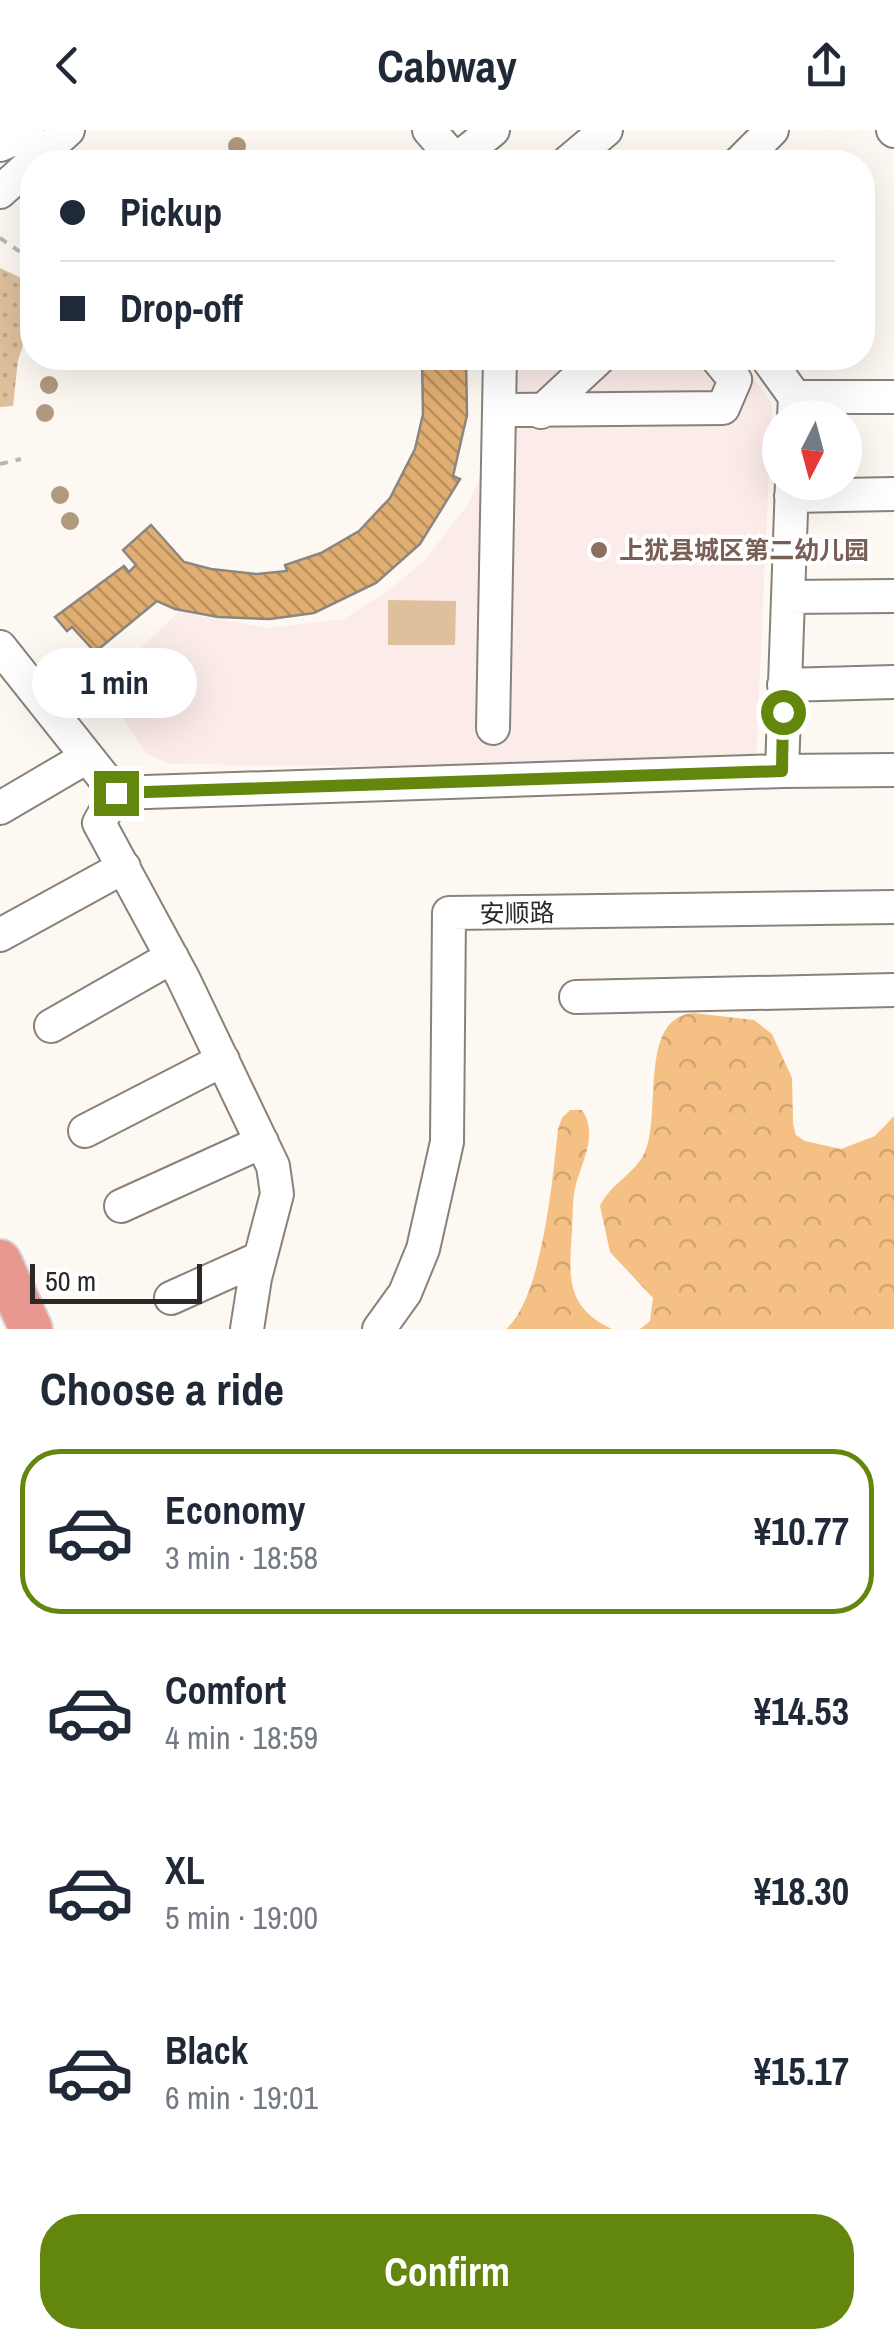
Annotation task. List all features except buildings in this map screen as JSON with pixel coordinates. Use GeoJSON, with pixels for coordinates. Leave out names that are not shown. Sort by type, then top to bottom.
{"type":"FeatureCollection","features":[{"type":"Feature","properties":{"kind":"main road"},"geometry":{"type":"LineString","coordinates":[[0,1261],[31,1329]]}},
{"type":"Feature","properties":{"kind":"street"},"geometry":{"type":"LineString","coordinates":[[0,192],[23,138],[68,130]]}},
{"type":"Feature","properties":{"kind":"street"},"geometry":{"type":"LineString","coordinates":[[429,130],[445,150]]}},
{"type":"Feature","properties":{"kind":"street"},"geometry":{"type":"LineString","coordinates":[[469,150],[493,130]]}},
{"type":"Feature","properties":{"kind":"street"},"geometry":{"type":"LineString","coordinates":[[582,150],[606,130]]}},
{"type":"Feature","properties":{"kind":"street"},"geometry":{"type":"LineString","coordinates":[[752,150],[772,130]]}},
{"type":"Feature","properties":{"kind":"street"},"geometry":{"type":"LineString","coordinates":[[493,728],[500,370]]}},
{"type":"Feature","properties":{"kind":"street"},"geometry":{"type":"LineString","coordinates":[[541,412],[586,370]]}},
{"type":"Feature","properties":{"kind":"street"},"geometry":{"type":"LineString","coordinates":[[499,410],[723,408],[735,380],[727,370]]}},
{"type":"Feature","properties":{"kind":"street"},"geometry":{"type":"LineString","coordinates":[[775,370],[791,400]]}},
{"type":"Feature","properties":{"kind":"street"},"geometry":{"type":"LineString","coordinates":[[858,400],[894,396]]}},
{"type":"Feature","properties":{"kind":"street"},"geometry":{"type":"LineString","coordinates":[[862,492],[894,494]]}},
{"type":"Feature","properties":{"kind":"street"},"geometry":{"type":"LineString","coordinates":[[782,771],[792,500]]}},
{"type":"Feature","properties":{"kind":"street"},"geometry":{"type":"LineString","coordinates":[[788,597],[894,596]]}},
{"type":"Feature","properties":{"kind":"street"},"geometry":{"type":"LineString","coordinates":[[0,647],[116,793]]}},
{"type":"Feature","properties":{"kind":"street"},"geometry":{"type":"LineString","coordinates":[[784,684],[894,682]]}},
{"type":"Feature","properties":{"kind":"street"},"geometry":{"type":"LineString","coordinates":[[0,808],[88,757]]}},
{"type":"Feature","properties":{"kind":"street"},"geometry":{"type":"LineString","coordinates":[[116,793],[894,770]]}},
{"type":"Feature","properties":{"kind":"street"},"geometry":{"type":"LineString","coordinates":[[116,793],[99,823],[172,957],[273,1166],[277,1194],[247,1329]]}},
{"type":"Feature","properties":{"kind":"street"},"geometry":{"type":"LineString","coordinates":[[0,935],[124,866]]}},
{"type":"Feature","properties":{"kind":"street","name":"安顺路"},"geometry":{"type":"LineString","coordinates":[[379,1329],[405,1293],[424,1249],[447,1142],[450,914],[894,908]]}},
{"type":"Feature","properties":{"kind":"street"},"geometry":{"type":"LineString","coordinates":[[51,1026],[172,957]]}},
{"type":"Feature","properties":{"kind":"street"},"geometry":{"type":"LineString","coordinates":[[576,997],[894,990]]}},
{"type":"Feature","properties":{"kind":"street"},"geometry":{"type":"LineString","coordinates":[[85,1131],[222,1060]]}},
{"type":"Feature","properties":{"kind":"street"},"geometry":{"type":"LineString","coordinates":[[121,1206],[262,1142]]}},
{"type":"Feature","properties":{"kind":"street"},"geometry":{"type":"LineString","coordinates":[[171,1298],[260,1258]]}},
{"type":"Feature","properties":{"kind":"path"},"geometry":{"type":"LineString","coordinates":[[0,464],[21,460]]}},
{"type":"Feature","properties":{"kind":"shaded area"},"geometry":{"type":"Polygon","coordinates":[[[0,268],[20,277],[20,354],[13,406],[0,407],[0,268]]]}},
{"type":"Feature","properties":{"kind":"shaded area","name":"上犹县城区第二幼儿园"},"geometry":{"type":"Polygon","coordinates":[[[498,370],[748,370],[769,400],[762,400],[762,500],[768,500],[756,759],[359,766],[171,764],[147,754],[101,685],[179,612],[269,628],[344,619],[423,562],[467,506],[484,470],[498,370]]]}},
{"type":"Feature","properties":{"kind":"shaded area"},"geometry":{"type":"Polygon","coordinates":[[[388,600],[456,601],[455,645],[388,645],[388,600]]]}},
{"type":"Feature","properties":{"kind":"green space"},"geometry":{"type":"Polygon","coordinates":[[[693,1013],[754,1020],[772,1034],[792,1078],[796,1135],[805,1141],[841,1149],[875,1136],[894,1116],[894,1329],[640,1329],[650,1321],[653,1298],[610,1252],[600,1206],[645,1152],[658,1049],[665,1031],[676,1019],[693,1013]]]}},
{"type":"Feature","properties":{"kind":"green space"},"geometry":{"type":"Polygon","coordinates":[[[570,1110],[582,1110],[589,1128],[574,1196],[570,1262],[573,1289],[586,1311],[612,1329],[506,1329],[529,1292],[537,1265],[558,1129],[570,1110]]]}},
{"type":"Feature","properties":{"kind":"place","name":"上犹县城区第二幼儿园"},"geometry":{"type":"Point","coordinates":[599,550]}},
{"type":"Feature","properties":{"kind":"route"},"geometry":{"type":"LineString","coordinates":[[116,793],[782,771],[783,712]]}}]}
